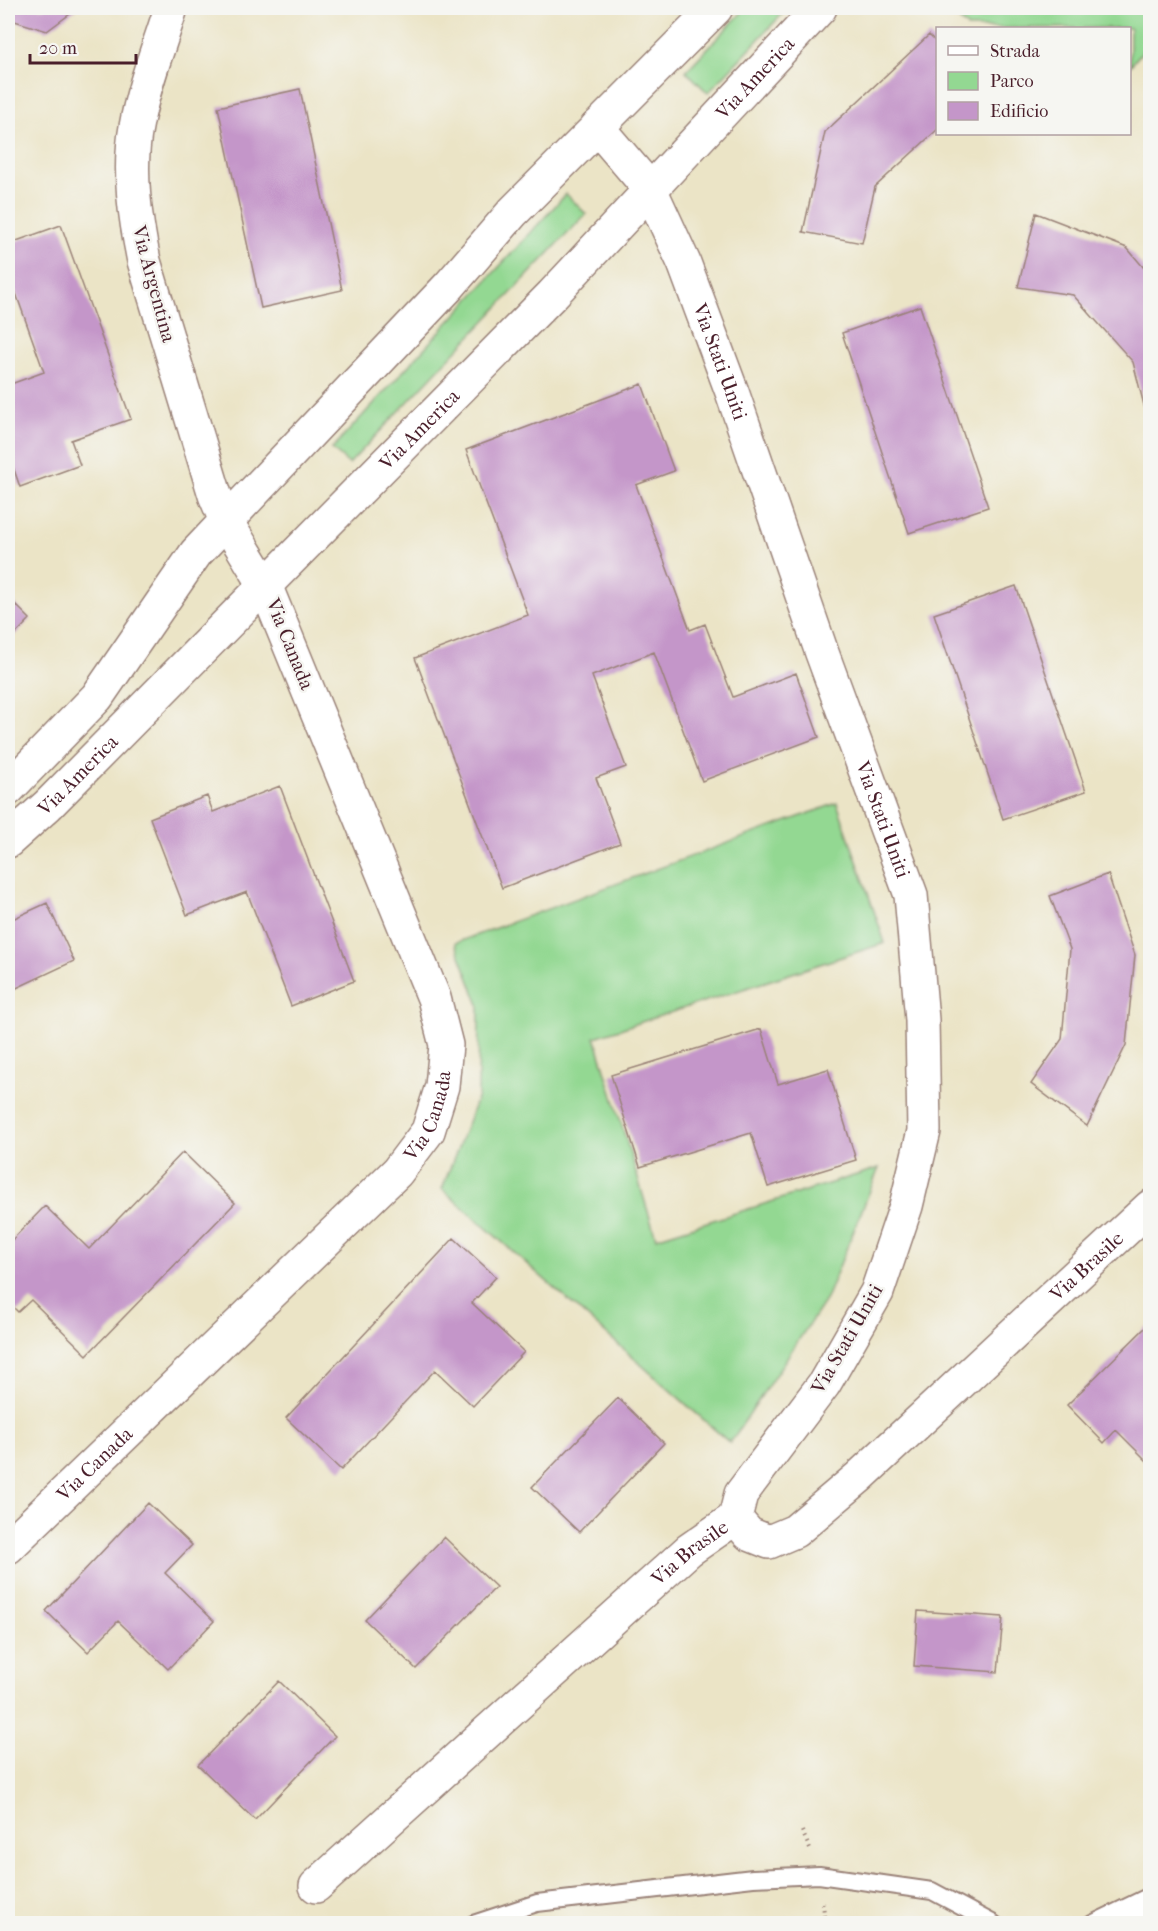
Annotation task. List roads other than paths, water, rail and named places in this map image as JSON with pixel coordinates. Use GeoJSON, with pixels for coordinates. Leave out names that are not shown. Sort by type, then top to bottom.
{"type":"FeatureCollection","features":[{"type":"Feature","properties":{"kind":"street","name":"Via Argentina"},"geometry":{"type":"LineString","coordinates":[[171,8],[136,128],[133,179],[137,226],[144,261],[215,495],[226,521],[246,552]]}},
{"type":"Feature","properties":{"kind":"street","name":"Via America"},"geometry":{"type":"LineString","coordinates":[[8,789],[97,697],[196,553],[449,286],[513,212],[716,8]]}},
{"type":"Feature","properties":{"kind":"street","name":"Via America"},"geometry":{"type":"LineString","coordinates":[[8,841],[48,805],[552,295],[820,8]]}},
{"type":"Feature","properties":{"kind":"street","name":"Via Stati Uniti"},"geometry":{"type":"LineString","coordinates":[[597,128],[650,189],[684,263],[732,392],[822,653],[911,895],[922,1020],[924,1131],[906,1206],[877,1292],[824,1384],[741,1494],[735,1518]]}},
{"type":"Feature","properties":{"kind":"street","name":"Via Canada"},"geometry":{"type":"LineString","coordinates":[[8,1547],[397,1172],[428,1131],[442,1086],[446,1045],[434,998],[266,585],[246,552]]}},
{"type":"Feature","properties":{"kind":"street","name":"Via Brasile"},"geometry":{"type":"LineString","coordinates":[[316,1886],[689,1550],[735,1518],[749,1534],[769,1542],[795,1531],[860,1477],[1150,1207]]}},
{"type":"Feature","properties":{"kind":"lane"},"geometry":{"type":"LineString","coordinates":[[473,1923],[537,1903],[753,1878],[819,1875],[932,1891],[994,1923]]}},
{"type":"Feature","properties":{"kind":"lane"},"geometry":{"type":"LineString","coordinates":[[1092,1923],[1150,1896]]}},
{"type":"Feature","properties":{"kind":"lane"},"geometry":{"type":"LineString","coordinates":[[1129,1923],[1150,1901]]}}]}
